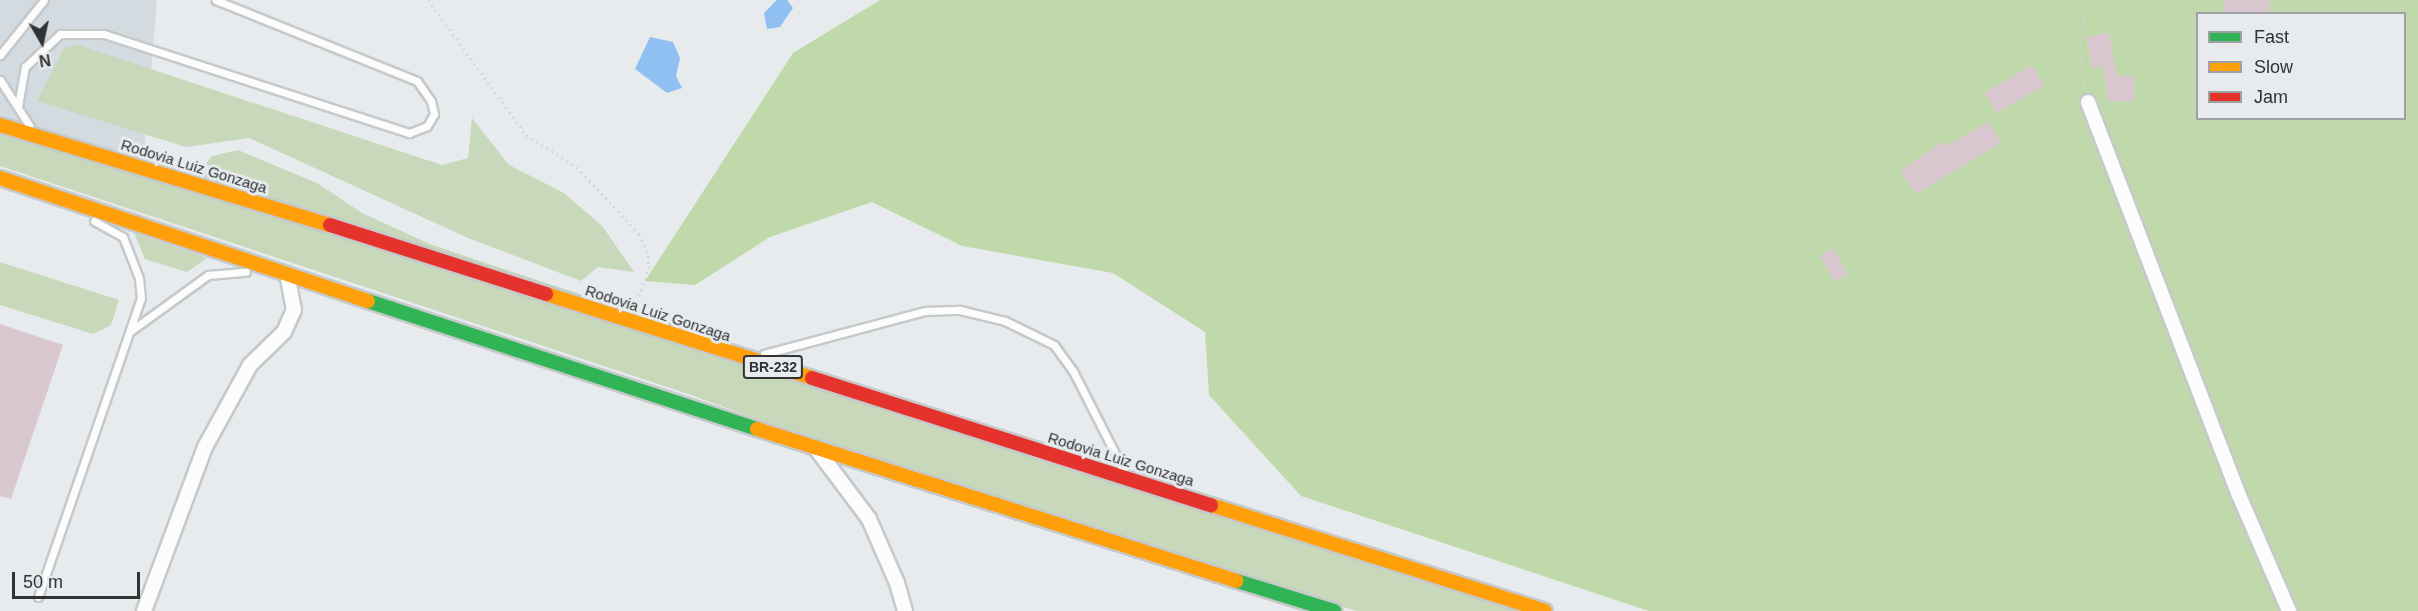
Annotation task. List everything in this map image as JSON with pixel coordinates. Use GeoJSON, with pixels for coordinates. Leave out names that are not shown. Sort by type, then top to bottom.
{"type":"FeatureCollection","features":[{"type":"Feature","properties":{"kind":"highway","name":"Rodovia Luiz Gonzaga"},"geometry":{"type":"LineString","coordinates":[[0,125],[192,181],[745,359],[1545,611]]}},
{"type":"Feature","properties":{"kind":"highway"},"geometry":{"type":"LineString","coordinates":[[0,178],[816,448],[1334,611]]}},
{"type":"Feature","properties":{"kind":"street"},"geometry":{"type":"LineString","coordinates":[[2088,102],[2238,493],[2289,611]]}},
{"type":"Feature","properties":{"kind":"street"},"geometry":{"type":"LineString","coordinates":[[144,611],[205,447],[250,365],[284,332],[294,310],[288,279]]}},
{"type":"Feature","properties":{"kind":"street"},"geometry":{"type":"LineString","coordinates":[[816,448],[868,519],[897,583],[905,611]]}},
{"type":"Feature","properties":{"kind":"lane"},"geometry":{"type":"LineString","coordinates":[[0,55],[44,0]]}},
{"type":"Feature","properties":{"kind":"lane"},"geometry":{"type":"LineString","coordinates":[[18,106],[25,67],[60,34],[104,33],[409,133],[427,126],[434,114],[431,100],[417,81],[216,0]]}},
{"type":"Feature","properties":{"kind":"lane"},"geometry":{"type":"LineString","coordinates":[[0,80],[35,135]]}},
{"type":"Feature","properties":{"kind":"lane"},"geometry":{"type":"LineString","coordinates":[[38,597],[132,330],[141,298],[139,278],[123,237],[53,196]]}},
{"type":"Feature","properties":{"kind":"lane"},"geometry":{"type":"LineString","coordinates":[[132,330],[208,275],[235,271],[326,287]]}},
{"type":"Feature","properties":{"kind":"lane"},"geometry":{"type":"LineString","coordinates":[[745,359],[925,311],[960,310],[1005,321],[1054,345],[1073,370],[1129,479]]}},
{"type":"Feature","properties":{"kind":"path"},"geometry":{"type":"LineString","coordinates":[[428,0],[526,135],[577,167],[639,234],[647,250],[649,266],[630,321]]}},
{"type":"Feature","properties":{"kind":"path"},"geometry":{"type":"LineString","coordinates":[[2086,0],[2079,42],[2088,102]]}},
{"type":"Feature","properties":{"kind":"shaded area"},"geometry":{"type":"Polygon","coordinates":[[[0,0],[157,0],[143,167],[0,125],[0,0]]]}},
{"type":"Feature","properties":{"kind":"green space"},"geometry":{"type":"Polygon","coordinates":[[[880,0],[2418,0],[2418,611],[1649,611],[1301,496],[1209,395],[1205,332],[1113,273],[962,246],[872,202],[770,237],[695,285],[645,281],[793,53],[880,0]]]}},
{"type":"Feature","properties":{"kind":"green space"},"geometry":{"type":"Polygon","coordinates":[[[78,45],[442,165],[468,158],[472,118],[509,165],[564,193],[603,227],[634,272],[598,267],[581,281],[468,238],[249,138],[186,147],[37,101],[64,48],[78,45]]]}},
{"type":"Feature","properties":{"kind":"green space"},"geometry":{"type":"Polygon","coordinates":[[[0,125],[192,181],[212,156],[238,150],[317,183],[362,213],[432,245],[1533,611],[1357,611],[979,499],[685,393],[0,166],[0,125]]]}},
{"type":"Feature","properties":{"kind":"green space"},"geometry":{"type":"Polygon","coordinates":[[[134,233],[207,258],[187,272],[145,259],[134,233]]]}},
{"type":"Feature","properties":{"kind":"green space"},"geometry":{"type":"Polygon","coordinates":[[[0,262],[119,300],[111,325],[93,334],[0,305],[0,262]]]}},
{"type":"Feature","properties":{"kind":"water"},"geometry":{"type":"Polygon","coordinates":[[[777,0],[787,0],[793,8],[780,27],[767,29],[764,13],[777,0]]]}},
{"type":"Feature","properties":{"kind":"water"},"geometry":{"type":"Polygon","coordinates":[[[650,37],[673,42],[680,58],[676,76],[682,88],[667,93],[635,69],[650,37]]]}},
{"type":"Feature","properties":{"kind":"building"},"geometry":{"type":"Polygon","coordinates":[[[2224,0],[2270,0],[2270,12],[2224,12],[2224,0]]]}},
{"type":"Feature","properties":{"kind":"building"},"geometry":{"type":"Polygon","coordinates":[[[2109,33],[2117,76],[2134,76],[2134,101],[2108,101],[2103,66],[2092,69],[2086,37],[2109,33]]]}},
{"type":"Feature","properties":{"kind":"building"},"geometry":{"type":"Polygon","coordinates":[[[2032,65],[2044,86],[1996,113],[1984,92],[2032,65]]]}},
{"type":"Feature","properties":{"kind":"building"},"geometry":{"type":"Polygon","coordinates":[[[1989,122],[2001,143],[1916,194],[1900,171],[1943,141],[1946,146],[1989,122]]]}},
{"type":"Feature","properties":{"kind":"building"},"geometry":{"type":"Polygon","coordinates":[[[1834,248],[1848,274],[1834,282],[1820,256],[1834,248]]]}},
{"type":"Feature","properties":{"kind":"building"},"geometry":{"type":"Polygon","coordinates":[[[0,324],[63,345],[11,499],[0,496],[0,324]]]}},
{"type":"Feature","properties":{"kind":"traffic: fast"},"geometry":{"type":"LineString","coordinates":[[368,301],[757,429]]}},
{"type":"Feature","properties":{"kind":"traffic: fast"},"geometry":{"type":"LineString","coordinates":[[1237,581],[1334,611]]}},
{"type":"Feature","properties":{"kind":"traffic: slow"},"geometry":{"type":"LineString","coordinates":[[0,125],[330,225]]}},
{"type":"Feature","properties":{"kind":"traffic: slow"},"geometry":{"type":"LineString","coordinates":[[0,178],[368,301]]}},
{"type":"Feature","properties":{"kind":"traffic: slow"},"geometry":{"type":"LineString","coordinates":[[546,294],[812,378]]}},
{"type":"Feature","properties":{"kind":"traffic: slow"},"geometry":{"type":"LineString","coordinates":[[757,429],[1237,581]]}},
{"type":"Feature","properties":{"kind":"traffic: slow"},"geometry":{"type":"LineString","coordinates":[[1211,505],[1545,611]]}},
{"type":"Feature","properties":{"kind":"traffic: jam"},"geometry":{"type":"LineString","coordinates":[[330,225],[546,294]]}},
{"type":"Feature","properties":{"kind":"traffic: jam"},"geometry":{"type":"LineString","coordinates":[[812,378],[1211,505]]}}]}
